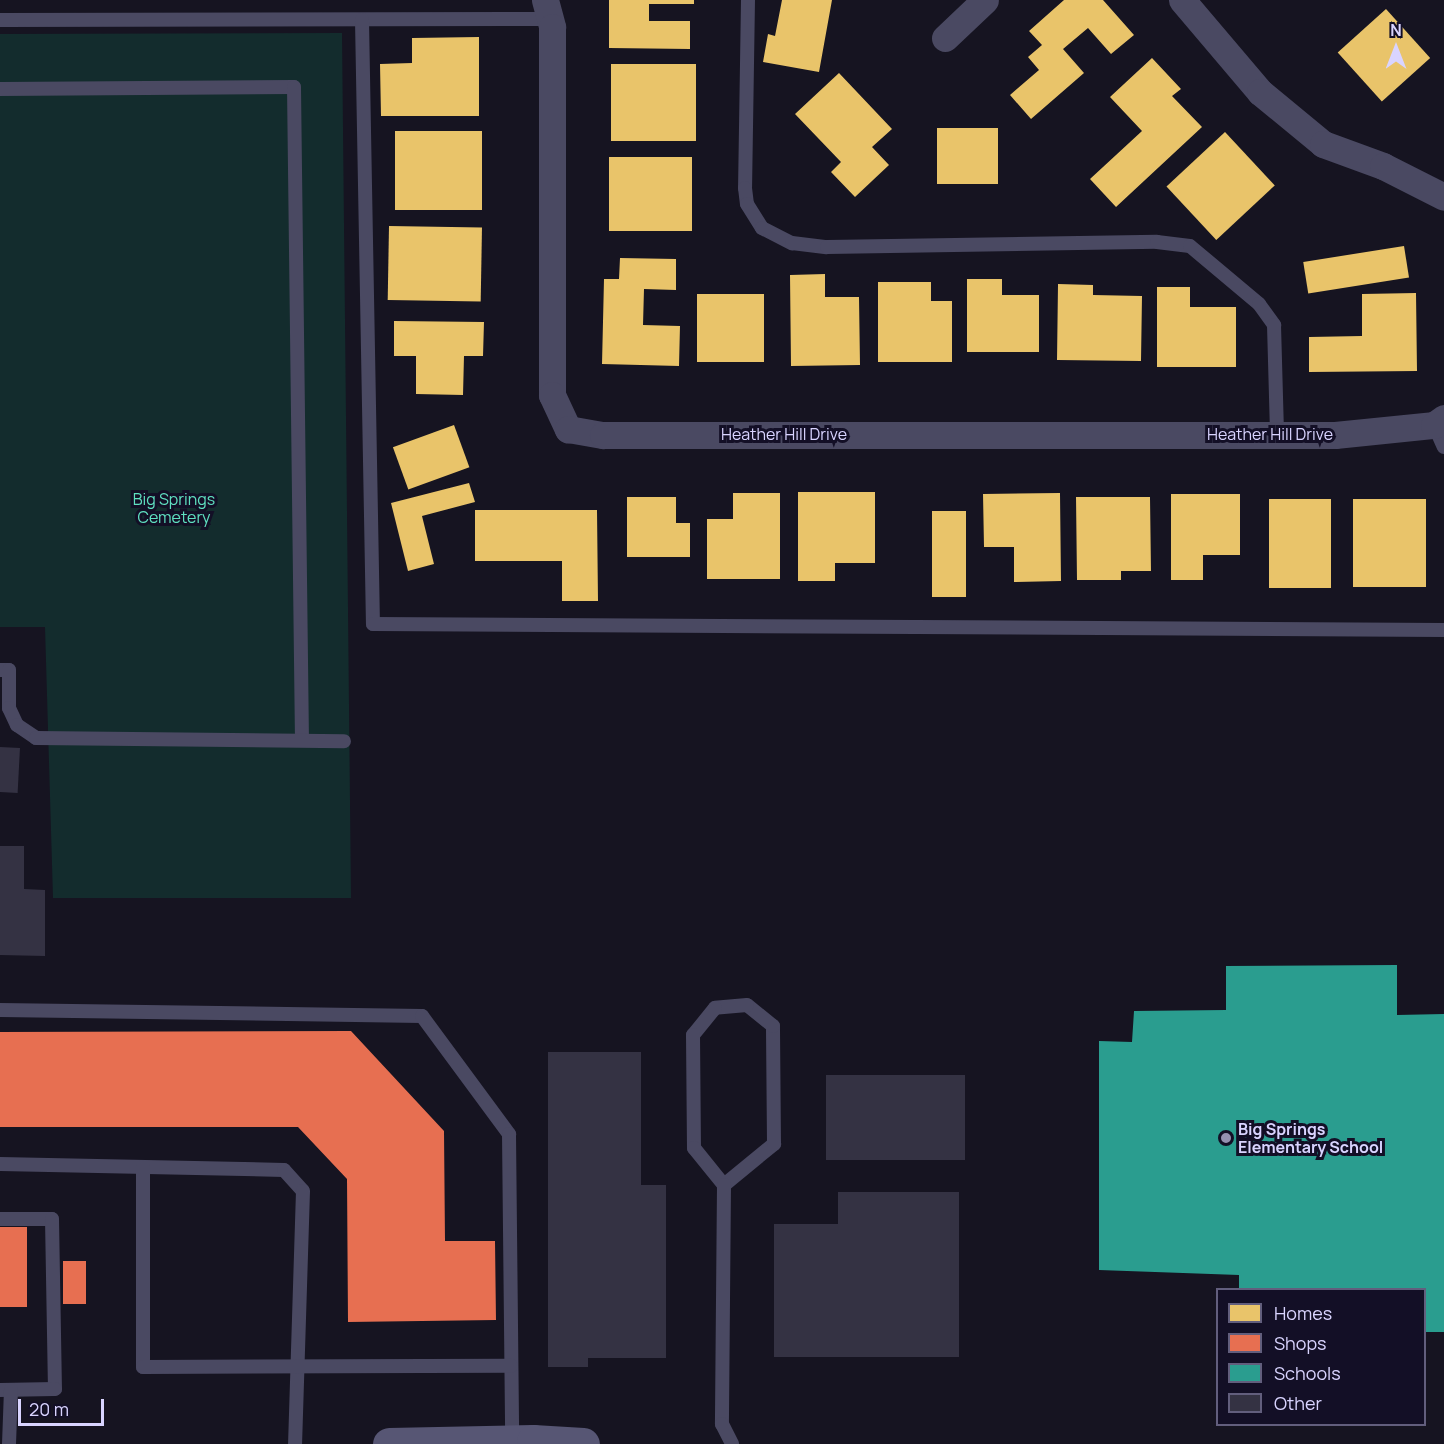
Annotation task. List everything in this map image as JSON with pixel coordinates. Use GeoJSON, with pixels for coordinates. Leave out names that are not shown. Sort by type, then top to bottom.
{"type":"FeatureCollection","features":[{"type":"Feature","properties":{"kind":"main road"},"geometry":{"type":"LineString","coordinates":[[388,1444],[512,1441],[583,1444]]}},
{"type":"Feature","properties":{"kind":"street"},"geometry":{"type":"LineString","coordinates":[[945,38],[985,0]]}},
{"type":"Feature","properties":{"kind":"street"},"geometry":{"type":"LineString","coordinates":[[1182,0],[1260,92],[1323,144],[1383,166],[1444,196]]}},
{"type":"Feature","properties":{"kind":"street","name":"Heather Hill Drive"},"geometry":{"type":"LineString","coordinates":[[547,10],[552,395],[568,429],[603,435],[1335,435],[1441,430]]}},
{"type":"Feature","properties":{"kind":"lane"},"geometry":{"type":"LineString","coordinates":[[748,0],[745,188],[747,204],[762,228],[792,243],[827,247],[1157,242],[1190,246],[1259,304],[1274,325],[1278,356],[1277,435]]}},
{"type":"Feature","properties":{"kind":"lane"},"geometry":{"type":"LineString","coordinates":[[0,20],[362,20],[547,10]]}},
{"type":"Feature","properties":{"kind":"lane"},"geometry":{"type":"LineString","coordinates":[[362,20],[373,624],[1444,630]]}},
{"type":"Feature","properties":{"kind":"lane"},"geometry":{"type":"LineString","coordinates":[[0,89],[294,87],[302,740]]}},
{"type":"Feature","properties":{"kind":"lane"},"geometry":{"type":"LineString","coordinates":[[0,670],[9,670],[9,708],[17,725],[36,738],[344,741]]}},
{"type":"Feature","properties":{"kind":"lane"},"geometry":{"type":"LineString","coordinates":[[724,1185],[774,1144],[773,1026],[747,1005],[716,1008],[693,1035],[694,1148],[724,1185],[722,1424],[732,1444]]}},
{"type":"Feature","properties":{"kind":"lane"},"geometry":{"type":"LineString","coordinates":[[0,1010],[422,1016],[509,1134],[512,1441]]}},
{"type":"Feature","properties":{"kind":"lane"},"geometry":{"type":"LineString","coordinates":[[0,1164],[285,1170],[303,1191],[295,1444]]}},
{"type":"Feature","properties":{"kind":"lane"},"geometry":{"type":"LineString","coordinates":[[143,1167],[143,1368],[511,1366]]}},
{"type":"Feature","properties":{"kind":"lane"},"geometry":{"type":"LineString","coordinates":[[0,1219],[52,1220],[55,1389],[6,1390],[9,1444]]}},
{"type":"Feature","properties":{"kind":"green space","name":"Big Springs Cemetery"},"geometry":{"type":"Polygon","coordinates":[[[342,33],[351,898],[53,898],[45,627],[0,627],[0,34],[342,33]]]}},
{"type":"Feature","properties":{"kind":"building: Homes"},"geometry":{"type":"Polygon","coordinates":[[[609,0],[694,0],[694,4],[649,4],[649,21],[690,21],[690,49],[609,48],[609,0]]]}},
{"type":"Feature","properties":{"kind":"building: Homes"},"geometry":{"type":"Polygon","coordinates":[[[782,0],[832,0],[819,72],[763,62],[768,34],[775,36],[782,0]]]}},
{"type":"Feature","properties":{"kind":"building: Homes"},"geometry":{"type":"Polygon","coordinates":[[[1064,0],[1103,0],[1134,35],[1111,54],[1088,28],[1063,49],[1084,73],[1031,119],[1010,95],[1039,70],[1028,57],[1042,45],[1029,31],[1064,0]]]}},
{"type":"Feature","properties":{"kind":"building: Homes"},"geometry":{"type":"Polygon","coordinates":[[[1386,9],[1430,58],[1382,102],[1338,52],[1386,9]]]}},
{"type":"Feature","properties":{"kind":"building: Homes"},"geometry":{"type":"Polygon","coordinates":[[[479,37],[479,116],[381,116],[380,64],[412,63],[412,38],[479,37]]]}},
{"type":"Feature","properties":{"kind":"building: Homes"},"geometry":{"type":"Polygon","coordinates":[[[1152,58],[1181,89],[1172,96],[1202,127],[1116,207],[1090,179],[1142,131],[1110,97],[1152,58]]]}},
{"type":"Feature","properties":{"kind":"building: Homes"},"geometry":{"type":"Polygon","coordinates":[[[611,64],[696,64],[696,141],[611,141],[611,64]]]}},
{"type":"Feature","properties":{"kind":"building: Homes"},"geometry":{"type":"Polygon","coordinates":[[[839,73],[892,129],[872,147],[889,165],[855,197],[831,172],[841,162],[795,114],[839,73]]]}},
{"type":"Feature","properties":{"kind":"building: Homes"},"geometry":{"type":"Polygon","coordinates":[[[937,128],[998,128],[998,184],[937,184],[937,128]]]}},
{"type":"Feature","properties":{"kind":"building: Homes"},"geometry":{"type":"Polygon","coordinates":[[[395,131],[482,131],[482,210],[395,210],[395,131]]]}},
{"type":"Feature","properties":{"kind":"building: Homes"},"geometry":{"type":"Polygon","coordinates":[[[1225,132],[1275,185],[1216,240],[1166,187],[1225,132]]]}},
{"type":"Feature","properties":{"kind":"building: Homes"},"geometry":{"type":"Polygon","coordinates":[[[609,157],[692,157],[692,231],[609,231],[609,157]]]}},
{"type":"Feature","properties":{"kind":"building: Homes"},"geometry":{"type":"Polygon","coordinates":[[[389,226],[482,228],[481,302],[388,300],[389,226]]]}},
{"type":"Feature","properties":{"kind":"building: Homes"},"geometry":{"type":"Polygon","coordinates":[[[1404,246],[1409,278],[1308,294],[1303,262],[1404,246]]]}},
{"type":"Feature","properties":{"kind":"building: Homes"},"geometry":{"type":"Polygon","coordinates":[[[620,258],[676,259],[676,290],[644,289],[643,325],[680,326],[679,366],[602,364],[604,279],[619,279],[620,258]]]}},
{"type":"Feature","properties":{"kind":"building: Homes"},"geometry":{"type":"Polygon","coordinates":[[[825,274],[825,297],[859,297],[860,365],[791,366],[790,275],[825,274]]]}},
{"type":"Feature","properties":{"kind":"building: Homes"},"geometry":{"type":"Polygon","coordinates":[[[967,279],[1002,279],[1002,295],[1039,295],[1039,352],[967,352],[967,279]]]}},
{"type":"Feature","properties":{"kind":"building: Homes"},"geometry":{"type":"Polygon","coordinates":[[[878,282],[931,282],[931,301],[952,301],[952,362],[878,362],[878,282]]]}},
{"type":"Feature","properties":{"kind":"building: Homes"},"geometry":{"type":"Polygon","coordinates":[[[1058,284],[1093,285],[1093,295],[1142,296],[1141,361],[1057,360],[1058,284]]]}},
{"type":"Feature","properties":{"kind":"building: Homes"},"geometry":{"type":"Polygon","coordinates":[[[1157,287],[1190,287],[1190,307],[1236,307],[1236,367],[1157,367],[1157,287]]]}},
{"type":"Feature","properties":{"kind":"building: Homes"},"geometry":{"type":"Polygon","coordinates":[[[1416,293],[1417,371],[1309,372],[1309,337],[1362,336],[1362,294],[1416,293]]]}},
{"type":"Feature","properties":{"kind":"building: Homes"},"geometry":{"type":"Polygon","coordinates":[[[697,294],[764,294],[764,362],[697,362],[697,294]]]}},
{"type":"Feature","properties":{"kind":"building: Homes"},"geometry":{"type":"Polygon","coordinates":[[[394,321],[484,322],[483,356],[464,356],[463,395],[416,394],[416,356],[394,356],[394,321]]]}},
{"type":"Feature","properties":{"kind":"building: Homes"},"geometry":{"type":"Polygon","coordinates":[[[454,425],[469,467],[408,490],[393,447],[454,425]]]}},
{"type":"Feature","properties":{"kind":"building: Homes"},"geometry":{"type":"Polygon","coordinates":[[[469,483],[475,502],[422,516],[434,564],[408,571],[391,503],[469,483]]]}},
{"type":"Feature","properties":{"kind":"building: Homes"},"geometry":{"type":"Polygon","coordinates":[[[798,492],[875,492],[875,563],[835,563],[835,581],[798,581],[798,492]]]}},
{"type":"Feature","properties":{"kind":"building: Homes"},"geometry":{"type":"Polygon","coordinates":[[[733,493],[780,493],[780,579],[707,579],[707,519],[733,519],[733,493]]]}},
{"type":"Feature","properties":{"kind":"building: Homes"},"geometry":{"type":"Polygon","coordinates":[[[1060,493],[1061,581],[1014,582],[1014,547],[984,547],[983,494],[1060,493]]]}},
{"type":"Feature","properties":{"kind":"building: Homes"},"geometry":{"type":"Polygon","coordinates":[[[1171,494],[1240,494],[1240,555],[1203,555],[1203,580],[1171,580],[1171,494]]]}},
{"type":"Feature","properties":{"kind":"building: Homes"},"geometry":{"type":"Polygon","coordinates":[[[627,497],[676,497],[676,523],[690,523],[690,557],[627,557],[627,497]]]}},
{"type":"Feature","properties":{"kind":"building: Homes"},"geometry":{"type":"Polygon","coordinates":[[[1076,497],[1150,497],[1151,571],[1121,571],[1121,580],[1077,580],[1076,497]]]}},
{"type":"Feature","properties":{"kind":"building: Homes"},"geometry":{"type":"Polygon","coordinates":[[[1269,499],[1331,499],[1331,588],[1269,588],[1269,499]]]}},
{"type":"Feature","properties":{"kind":"building: Homes"},"geometry":{"type":"Polygon","coordinates":[[[1353,499],[1426,499],[1426,587],[1353,587],[1353,499]]]}},
{"type":"Feature","properties":{"kind":"building: Homes"},"geometry":{"type":"Polygon","coordinates":[[[475,510],[597,510],[598,601],[562,601],[562,561],[475,561],[475,510]]]}},
{"type":"Feature","properties":{"kind":"building: Homes"},"geometry":{"type":"Polygon","coordinates":[[[932,511],[966,511],[966,597],[932,597],[932,511]]]}},
{"type":"Feature","properties":{"kind":"building: Shops"},"geometry":{"type":"Polygon","coordinates":[[[351,1031],[444,1131],[445,1241],[495,1241],[496,1320],[348,1322],[347,1179],[298,1127],[0,1127],[0,1032],[351,1031]]]}},
{"type":"Feature","properties":{"kind":"building: Shops"},"geometry":{"type":"Polygon","coordinates":[[[0,1227],[27,1227],[27,1307],[0,1307],[0,1227]]]}},
{"type":"Feature","properties":{"kind":"building: Shops"},"geometry":{"type":"Polygon","coordinates":[[[63,1261],[86,1261],[86,1304],[63,1304],[63,1261]]]}},
{"type":"Feature","properties":{"kind":"building: Schools"},"geometry":{"type":"Polygon","coordinates":[[[1397,965],[1397,1015],[1444,1014],[1444,1332],[1426,1332],[1426,1288],[1239,1288],[1239,1275],[1099,1270],[1099,1041],[1132,1042],[1134,1011],[1226,1010],[1226,966],[1397,965]]]}},
{"type":"Feature","properties":{"kind":"building: Other"},"geometry":{"type":"Polygon","coordinates":[[[0,747],[20,748],[18,793],[0,792],[0,747]]]}},
{"type":"Feature","properties":{"kind":"building: Other"},"geometry":{"type":"Polygon","coordinates":[[[0,846],[24,846],[24,889],[45,890],[45,956],[0,955],[0,846]]]}},
{"type":"Feature","properties":{"kind":"building: Other"},"geometry":{"type":"Polygon","coordinates":[[[548,1052],[641,1052],[641,1185],[666,1185],[666,1358],[588,1358],[588,1367],[548,1367],[548,1052]]]}},
{"type":"Feature","properties":{"kind":"building: Other"},"geometry":{"type":"Polygon","coordinates":[[[826,1075],[965,1075],[965,1160],[826,1160],[826,1075]]]}},
{"type":"Feature","properties":{"kind":"building: Other"},"geometry":{"type":"Polygon","coordinates":[[[838,1192],[959,1192],[959,1357],[774,1357],[774,1224],[838,1224],[838,1192]]]}},
{"type":"Feature","properties":{"kind":"place","name":"Big Springs Elementary School"},"geometry":{"type":"Point","coordinates":[1226,1138]}}]}
